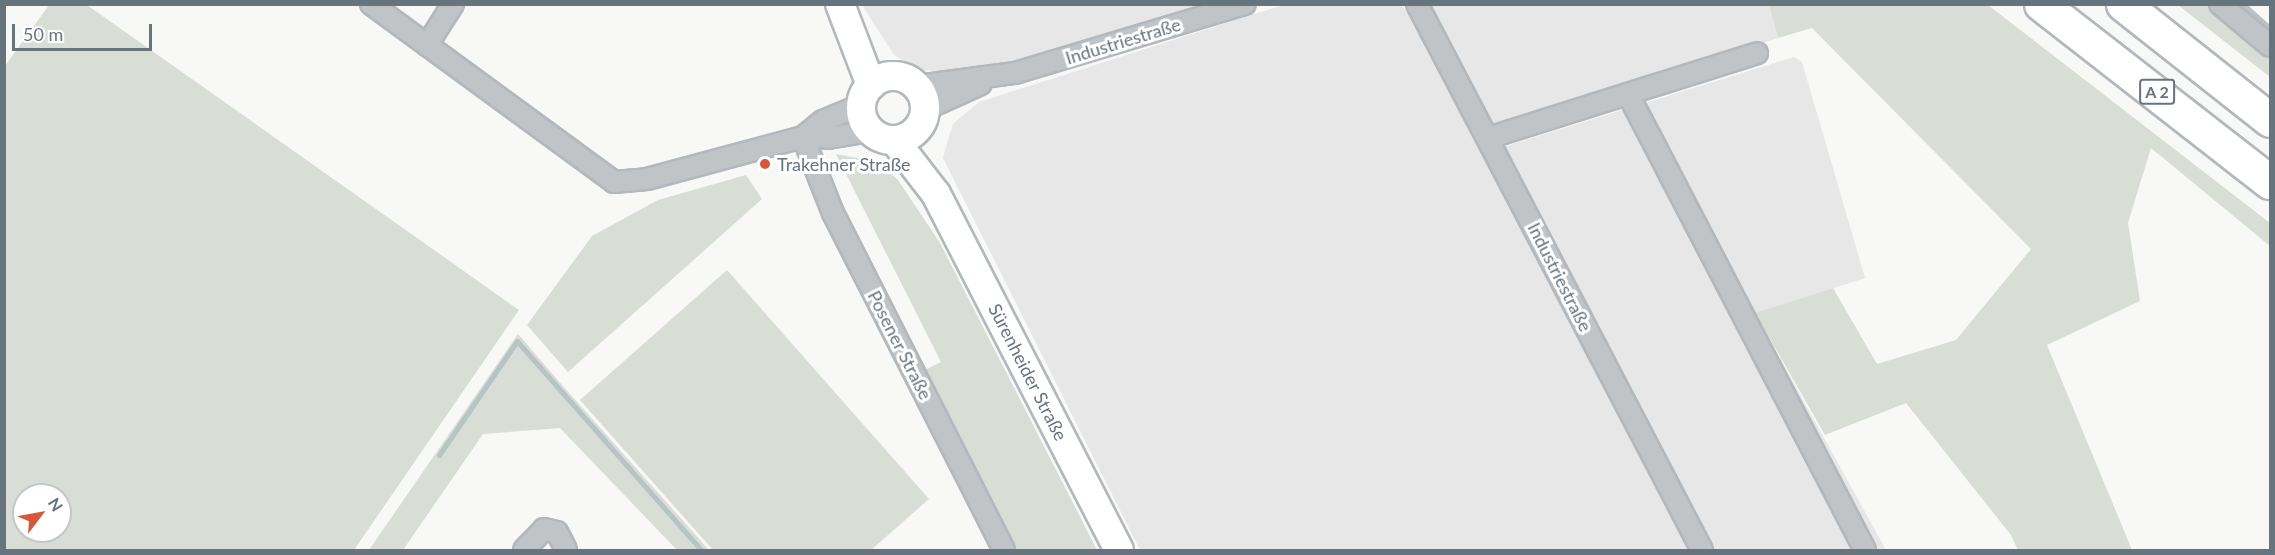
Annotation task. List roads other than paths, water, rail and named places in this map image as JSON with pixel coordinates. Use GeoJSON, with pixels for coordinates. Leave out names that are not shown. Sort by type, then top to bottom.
{"type":"FeatureCollection","features":[{"type":"Feature","properties":{"kind":"highway","name":"A 2"},"geometry":{"type":"LineString","coordinates":[[2041,4],[2271,182]]}},
{"type":"Feature","properties":{"kind":"highway","name":"A 2"},"geometry":{"type":"LineString","coordinates":[[2123,4],[2271,120]]}},
{"type":"Feature","properties":{"kind":"main road","name":"Sürenheider Straße"},"geometry":{"type":"LineString","coordinates":[[843,12],[1119,550]]}},
{"type":"Feature","properties":{"kind":"street"},"geometry":{"type":"LineString","coordinates":[[371,4],[614,182],[647,178],[805,136],[828,138],[894,108]]}},
{"type":"Feature","properties":{"kind":"street"},"geometry":{"type":"LineString","coordinates":[[427,45],[453,4]]}},
{"type":"Feature","properties":{"kind":"street","name":"Industriestraße"},"geometry":{"type":"LineString","coordinates":[[894,108],[1245,4]]}},
{"type":"Feature","properties":{"kind":"street","name":"Industriestraße"},"geometry":{"type":"LineString","coordinates":[[1417,4],[1702,550]]}},
{"type":"Feature","properties":{"kind":"street"},"geometry":{"type":"LineString","coordinates":[[2220,4],[2271,46]]}},
{"type":"Feature","properties":{"kind":"street"},"geometry":{"type":"LineString","coordinates":[[1488,138],[1757,53]]}},
{"type":"Feature","properties":{"kind":"street"},"geometry":{"type":"LineString","coordinates":[[1628,94],[1865,550]]}},
{"type":"Feature","properties":{"kind":"street"},"geometry":{"type":"LineString","coordinates":[[805,136],[823,121],[894,108]]}},
{"type":"Feature","properties":{"kind":"street","name":"Posener Straße"},"geometry":{"type":"LineString","coordinates":[[805,136],[833,213],[1004,550]]}},
{"type":"Feature","properties":{"kind":"street"},"geometry":{"type":"LineString","coordinates":[[524,550],[544,530],[557,531],[567,550]]}},
{"type":"Feature","properties":{"kind":"waterway"},"geometry":{"type":"LineString","coordinates":[[2243,4],[2270,28]]}},
{"type":"Feature","properties":{"kind":"waterway"},"geometry":{"type":"LineString","coordinates":[[439,455],[517,341],[701,550]]}},
{"type":"Feature","properties":{"kind":"place","name":"Trakehner Straße"},"geometry":{"type":"Point","coordinates":[765,164]}}]}
